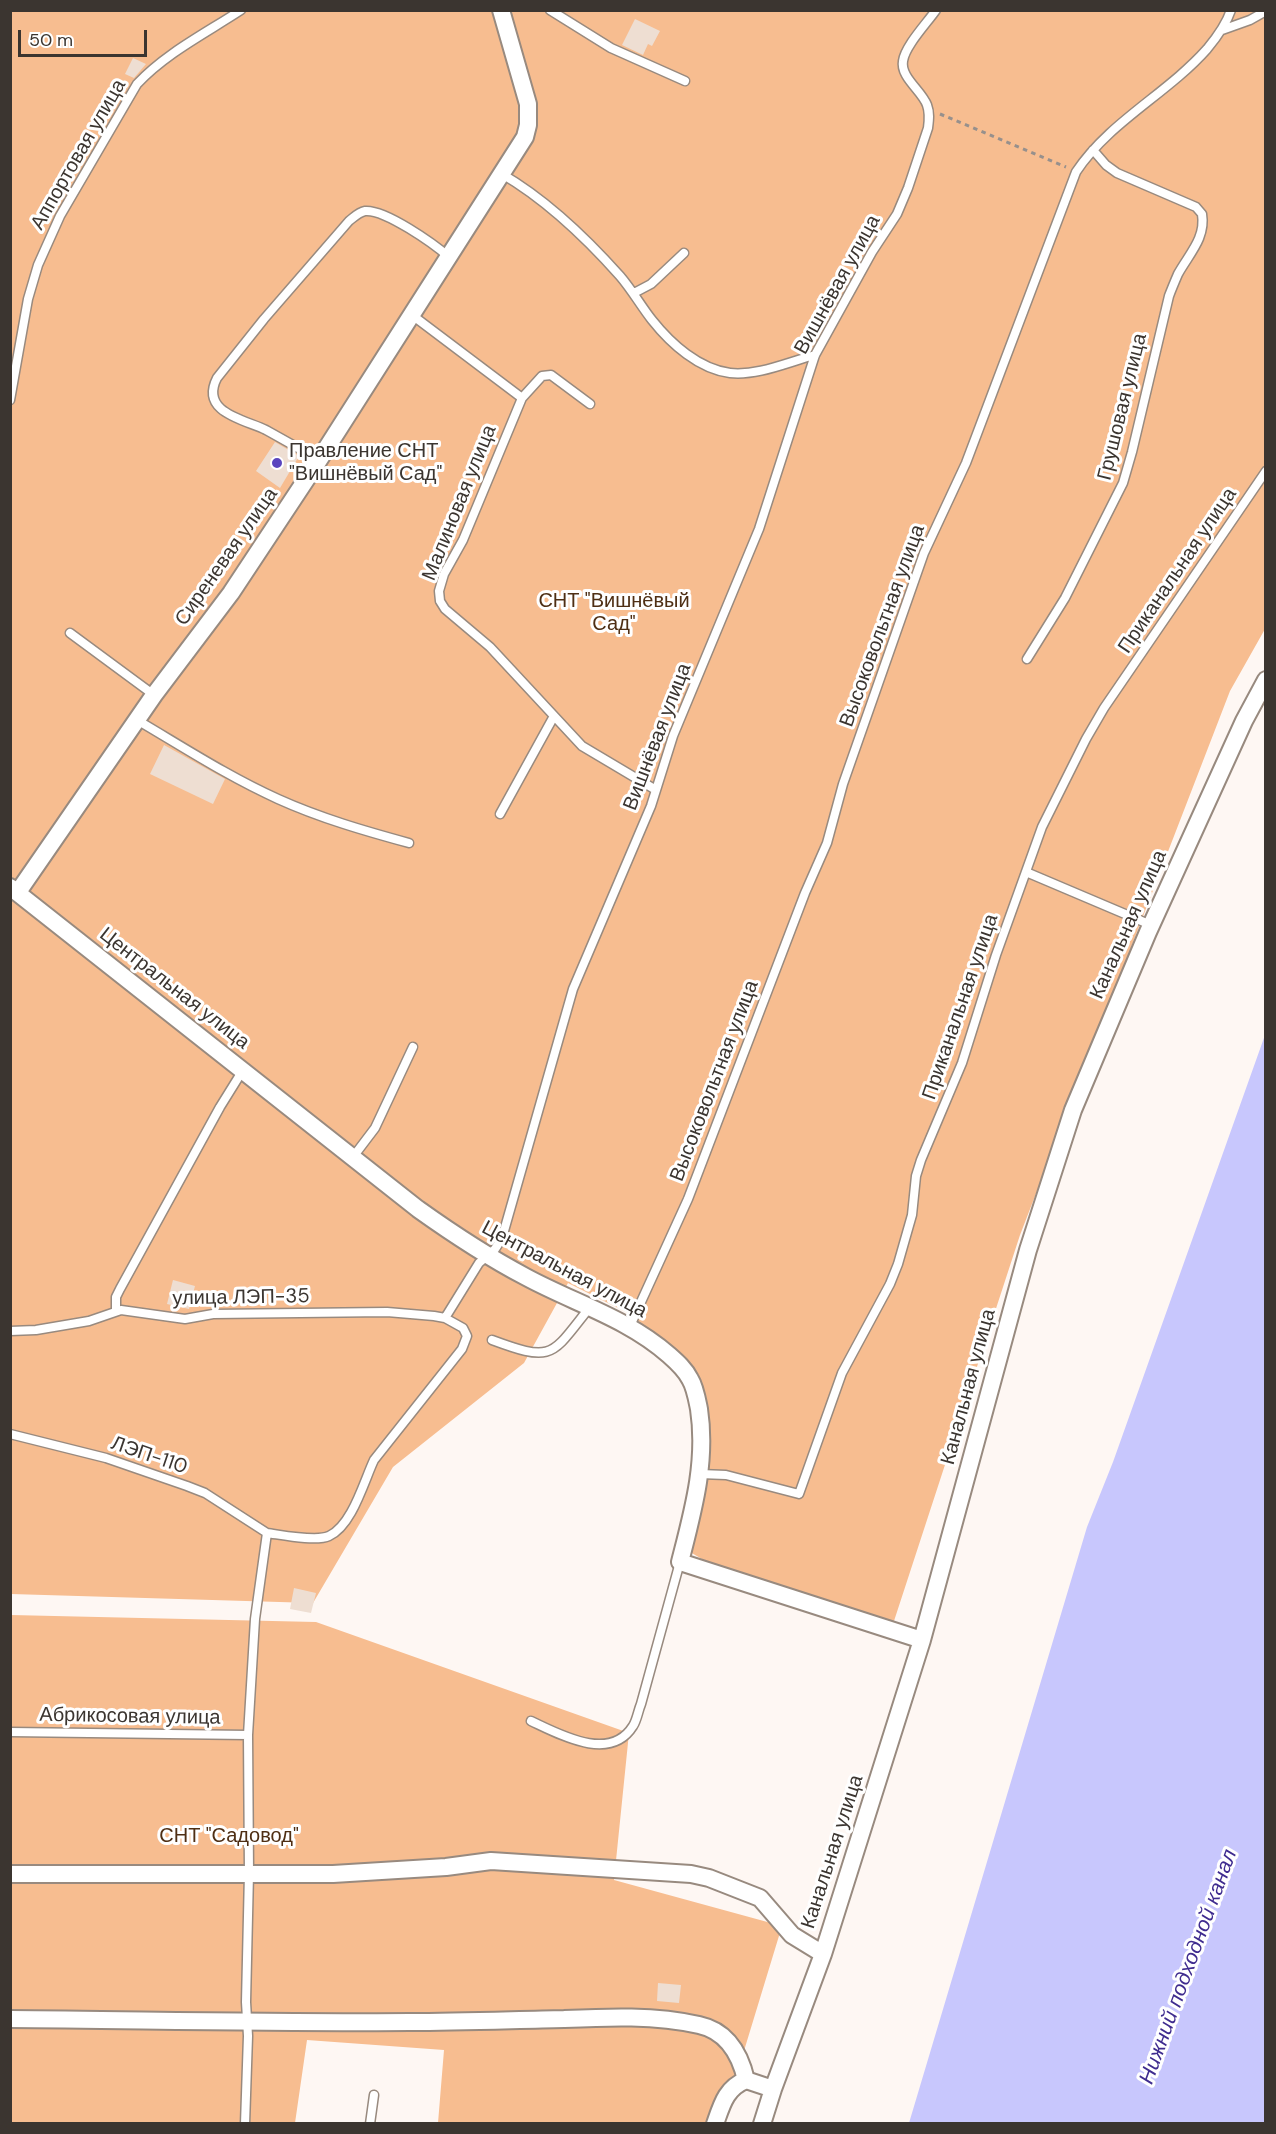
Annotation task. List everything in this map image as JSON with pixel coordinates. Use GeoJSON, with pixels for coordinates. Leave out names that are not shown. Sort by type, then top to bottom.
{"type":"FeatureCollection","features":[{"type":"Feature","properties":{"kind":"street","name":"Сиреневая улица"},"geometry":{"type":"LineString","coordinates":[[14,890],[154,695],[231,593],[319,460],[525,137],[530,114],[501,10]]}},
{"type":"Feature","properties":{"kind":"street","name":"Канальная улица"},"geometry":{"type":"LineString","coordinates":[[762,2124],[823,1954],[922,1640],[1028,1250],[1073,1110],[1151,926],[1244,721],[1266,680]]}},
{"type":"Feature","properties":{"kind":"street","name":"Центральная улица"},"geometry":{"type":"LineString","coordinates":[[14,890],[418,1209],[460,1239],[528,1278],[630,1326],[682,1366],[691,1380],[701,1426],[700,1474],[680,1562]]}},
{"type":"Feature","properties":{"kind":"street"},"geometry":{"type":"LineString","coordinates":[[680,1562],[922,1640]]}},
{"type":"Feature","properties":{"kind":"street"},"geometry":{"type":"LineString","coordinates":[[10,1874],[333,1874],[446,1867],[490,1861],[700,1875],[760,1898],[792,1935],[823,1954]]}},
{"type":"Feature","properties":{"kind":"street"},"geometry":{"type":"LineString","coordinates":[[10,2019],[409,2022],[615,2017],[664,2020],[700,2025],[716,2031],[728,2040],[739,2056],[746,2080]]}},
{"type":"Feature","properties":{"kind":"street"},"geometry":{"type":"LineString","coordinates":[[715,2124],[723,2100],[737,2084],[746,2080],[773,2089]]}},
{"type":"Feature","properties":{"kind":"lane","name":"Аппортовая улица"},"geometry":{"type":"LineString","coordinates":[[10,400],[28,299],[38,265],[60,216],[132,93],[150,70],[241,10]]}},
{"type":"Feature","properties":{"kind":"lane"},"geometry":{"type":"LineString","coordinates":[[550,10],[611,48],[685,81]]}},
{"type":"Feature","properties":{"kind":"lane"},"geometry":{"type":"LineString","coordinates":[[929,113],[925,100],[905,72],[902,63],[906,52],[936,10]]}},
{"type":"Feature","properties":{"kind":"lane"},"geometry":{"type":"LineString","coordinates":[[1221,31],[1231,10]]}},
{"type":"Feature","properties":{"kind":"lane","name":"Высоковольтная улица"},"geometry":{"type":"LineString","coordinates":[[630,1326],[688,1199],[805,893],[827,843],[843,784],[924,553],[966,463],[1076,172],[1093,150],[1111,133],[1179,78],[1221,31],[1266,11]]}},
{"type":"Feature","properties":{"kind":"lane","name":"Вишнёвая улица"},"geometry":{"type":"LineString","coordinates":[[445,1318],[479,1263],[498,1245],[507,1223],[573,989],[656,790],[673,736],[759,529],[815,355],[872,252],[897,214],[928,128],[929,113]]}},
{"type":"Feature","properties":{"kind":"lane","name":"Грушовая улица"},"geometry":{"type":"LineString","coordinates":[[1027,659],[1065,598],[1123,483],[1169,296],[1178,274],[1197,245],[1203,221],[1202,214],[1196,207],[1117,172],[1106,165],[1093,150]]}},
{"type":"Feature","properties":{"kind":"lane"},"geometry":{"type":"LineString","coordinates":[[502,174],[566,222],[620,275],[651,319],[677,347],[713,369],[741,374],[815,355]]}},
{"type":"Feature","properties":{"kind":"lane"},"geometry":{"type":"LineString","coordinates":[[319,460],[265,429],[232,417],[223,411],[213,393],[213,385],[217,378],[264,319],[349,221],[358,214],[364,211],[384,215],[430,242],[449,257]]}},
{"type":"Feature","properties":{"kind":"lane"},"geometry":{"type":"LineString","coordinates":[[634,293],[651,284],[684,254]]}},
{"type":"Feature","properties":{"kind":"lane"},"geometry":{"type":"LineString","coordinates":[[412,315],[522,398]]}},
{"type":"Feature","properties":{"kind":"lane","name":"Малиновая улица"},"geometry":{"type":"LineString","coordinates":[[590,404],[551,375],[542,376],[522,398],[463,540],[444,574],[440,601],[445,609],[490,647],[582,746],[656,790]]}},
{"type":"Feature","properties":{"kind":"lane","name":"Приканальная улица"},"geometry":{"type":"LineString","coordinates":[[700,1474],[726,1475],[799,1494],[842,1373],[890,1284],[898,1264],[912,1215],[921,1160],[962,1063],[996,955],[1042,827],[1104,708],[1266,471]]}},
{"type":"Feature","properties":{"kind":"lane"},"geometry":{"type":"LineString","coordinates":[[70,633],[154,695]]}},
{"type":"Feature","properties":{"kind":"lane"},"geometry":{"type":"LineString","coordinates":[[500,814],[554,716]]}},
{"type":"Feature","properties":{"kind":"lane"},"geometry":{"type":"LineString","coordinates":[[137,720],[245,783],[278,799],[353,828],[409,843]]}},
{"type":"Feature","properties":{"kind":"lane"},"geometry":{"type":"LineString","coordinates":[[1026,872],[1151,926]]}},
{"type":"Feature","properties":{"kind":"lane"},"geometry":{"type":"LineString","coordinates":[[353,1157],[375,1128],[413,1047]]}},
{"type":"Feature","properties":{"kind":"lane"},"geometry":{"type":"LineString","coordinates":[[116,1311],[116,1297],[120,1289],[220,1107],[243,1070]]}},
{"type":"Feature","properties":{"kind":"lane"},"geometry":{"type":"LineString","coordinates":[[492,1340],[533,1353],[552,1351],[590,1306]]}},
{"type":"Feature","properties":{"kind":"lane","name":"улица ЛЭП-35"},"geometry":{"type":"LineString","coordinates":[[10,1331],[36,1330],[89,1321],[116,1311],[185,1319],[213,1314],[387,1312],[445,1318]]}},
{"type":"Feature","properties":{"kind":"lane"},"geometry":{"type":"LineString","coordinates":[[244,2124],[248,2020],[246,2002],[249,1873],[248,1735],[255,1619],[267,1533],[316,1538],[329,1536],[339,1528],[354,1509],[374,1460],[462,1349],[467,1336],[463,1328],[445,1318]]}},
{"type":"Feature","properties":{"kind":"lane","name":"ЛЭП-110"},"geometry":{"type":"LineString","coordinates":[[10,1434],[106,1458],[187,1486],[205,1493],[267,1533]]}},
{"type":"Feature","properties":{"kind":"lane"},"geometry":{"type":"LineString","coordinates":[[531,1721],[572,1740],[589,1744],[610,1743],[621,1738],[633,1726],[680,1562]]}},
{"type":"Feature","properties":{"kind":"lane","name":"Абрикосовая улица"},"geometry":{"type":"LineString","coordinates":[[10,1732],[248,1735]]}},
{"type":"Feature","properties":{"kind":"lane"},"geometry":{"type":"LineString","coordinates":[[370,2124],[374,2095]]}},
{"type":"Feature","properties":{"kind":"path"},"geometry":{"type":"LineString","coordinates":[[929,113],[944,115],[1076,172]]}},
{"type":"Feature","properties":{"kind":"green space","name":"СНТ \"Вишнёвый Сад\""},"geometry":{"type":"Polygon","coordinates":[[[11,11],[1265,11],[1265,629],[1230,691],[1020,1235],[894,1621],[722,1571],[680,1546],[701,1440],[693,1373],[632,1315],[568,1283],[524,1363],[393,1467],[313,1603],[11,1594],[11,11]]]}},
{"type":"Feature","properties":{"kind":"green space","name":"СНТ \"Садовод\""},"geometry":{"type":"Polygon","coordinates":[[[11,1615],[316,1622],[629,1733],[614,1880],[782,1926],[722,2123],[438,2123],[444,2050],[307,2040],[295,2123],[11,2124],[11,1615]]]}},
{"type":"Feature","properties":{"kind":"water","name":"Нижний подходной канал"},"geometry":{"type":"Polygon","coordinates":[[[1265,1035],[1265,2123],[909,2123],[1087,1527],[1113,1462],[1265,1035]]]}},
{"type":"Feature","properties":{"kind":"building"},"geometry":{"type":"Polygon","coordinates":[[[635,19],[660,31],[652,46],[648,44],[643,55],[622,45],[635,19]]]}},
{"type":"Feature","properties":{"kind":"building"},"geometry":{"type":"Polygon","coordinates":[[[133,58],[146,64],[134,78],[125,74],[133,58]]]}},
{"type":"Feature","properties":{"kind":"building","name":"Правление СНТ \"Вишнёвый Сад\""},"geometry":{"type":"Polygon","coordinates":[[[275,442],[299,456],[280,488],[256,471],[275,442]]]}},
{"type":"Feature","properties":{"kind":"building"},"geometry":{"type":"Polygon","coordinates":[[[164,745],[225,779],[213,804],[150,774],[164,745]]]}},
{"type":"Feature","properties":{"kind":"building"},"geometry":{"type":"Polygon","coordinates":[[[173,1280],[195,1286],[189,1309],[167,1304],[173,1280]]]}},
{"type":"Feature","properties":{"kind":"building"},"geometry":{"type":"Polygon","coordinates":[[[294,1588],[316,1593],[311,1613],[290,1609],[294,1588]]]}},
{"type":"Feature","properties":{"kind":"building"},"geometry":{"type":"Polygon","coordinates":[[[658,1983],[681,1985],[679,2003],[657,2001],[658,1983]]]}},
{"type":"Feature","properties":{"kind":"place","name":"Правление СНТ \"Вишнёвый Сад\""},"geometry":{"type":"Point","coordinates":[277,463]}}]}
